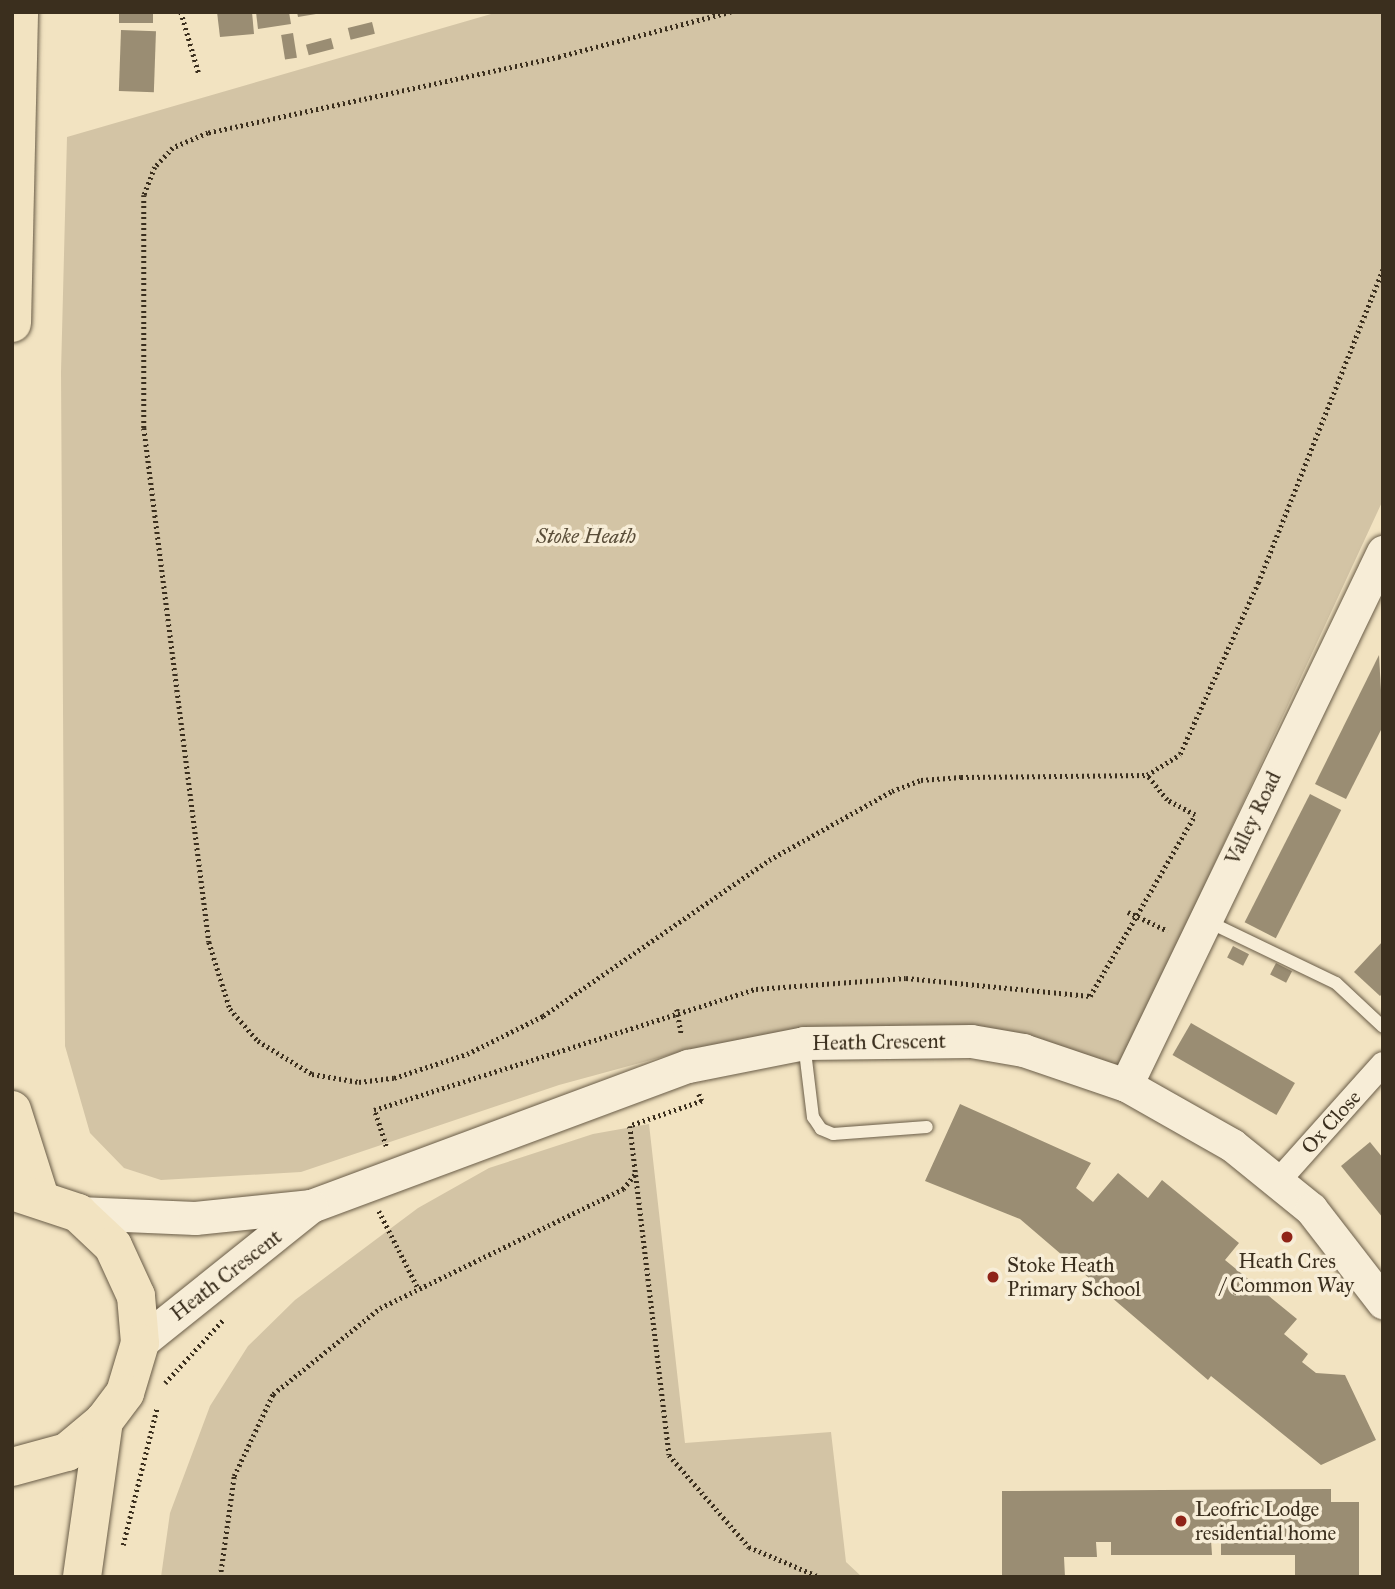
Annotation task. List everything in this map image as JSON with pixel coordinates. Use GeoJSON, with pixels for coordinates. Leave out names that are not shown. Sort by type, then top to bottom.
{"type":"FeatureCollection","features":[{"type":"Feature","properties":{"kind":"highway"},"geometry":{"type":"LineString","coordinates":[[12,323],[19,12]]}},
{"type":"Feature","properties":{"kind":"highway"},"geometry":{"type":"LineString","coordinates":[[12,1110],[21,1147],[26,1193],[78,1213],[126,1267],[136,1296],[140,1343],[125,1393],[104,1421],[67,1452],[12,1467]]}},
{"type":"Feature","properties":{"kind":"highway"},"geometry":{"type":"LineString","coordinates":[[82,1577],[92,1522],[104,1421]]}},
{"type":"Feature","properties":{"kind":"street","name":"Valley Road"},"geometry":{"type":"LineString","coordinates":[[1126,1085],[1383,552]]}},
{"type":"Feature","properties":{"kind":"street","name":"Heath Crescent"},"geometry":{"type":"LineString","coordinates":[[78,1213],[195,1218],[311,1206],[688,1066],[804,1043],[971,1041],[1023,1050],[1126,1085],[1280,1180],[1329,1230],[1383,1303]]}},
{"type":"Feature","properties":{"kind":"street","name":"Ox Close"},"geometry":{"type":"LineString","coordinates":[[1280,1180],[1383,1064]]}},
{"type":"Feature","properties":{"kind":"street","name":"Heath Crescent"},"geometry":{"type":"LineString","coordinates":[[140,1343],[311,1206]]}},
{"type":"Feature","properties":{"kind":"lane"},"geometry":{"type":"LineString","coordinates":[[1198,931],[1336,983],[1383,1027]]}},
{"type":"Feature","properties":{"kind":"lane"},"geometry":{"type":"LineString","coordinates":[[804,1043],[813,1116],[821,1129],[833,1134],[928,1127]]}},
{"type":"Feature","properties":{"kind":"path"},"geometry":{"type":"LineString","coordinates":[[181,12],[199,74]]}},
{"type":"Feature","properties":{"kind":"path"},"geometry":{"type":"LineString","coordinates":[[731,12],[208,133],[173,148],[155,167],[144,195],[142,233],[144,428],[209,942],[230,1009],[258,1041],[312,1074],[359,1082],[394,1078],[467,1054],[543,1016],[769,860],[892,791],[921,780],[961,777],[1147,775],[1180,754],[1258,583],[1383,269]]}},
{"type":"Feature","properties":{"kind":"path"},"geometry":{"type":"LineString","coordinates":[[418,1288],[381,1180],[374,1110],[677,1009],[756,989],[906,978],[1090,996],[1139,917],[1195,815],[1167,800],[1147,775]]}},
{"type":"Feature","properties":{"kind":"path"},"geometry":{"type":"LineString","coordinates":[[1128,912],[1198,931]]}},
{"type":"Feature","properties":{"kind":"path"},"geometry":{"type":"LineString","coordinates":[[677,1009],[688,1066],[702,1101],[630,1126],[669,1455],[749,1547],[817,1576]]}},
{"type":"Feature","properties":{"kind":"path"},"geometry":{"type":"LineString","coordinates":[[220,1577],[234,1476],[273,1394],[380,1308],[623,1189],[637,1172]]}},
{"type":"Feature","properties":{"kind":"path"},"geometry":{"type":"LineString","coordinates":[[121,1551],[163,1385],[231,1310]]}},
{"type":"Feature","properties":{"kind":"green space","name":"Stoke Heath"},"geometry":{"type":"Polygon","coordinates":[[[498,12],[1383,12],[1383,500],[1120,1068],[973,1026],[807,1027],[684,1051],[559,1085],[301,1172],[161,1180],[124,1168],[90,1133],[65,1046],[61,372],[67,137],[498,12]]]}},
{"type":"Feature","properties":{"kind":"green space"},"geometry":{"type":"Polygon","coordinates":[[[649,1124],[685,1443],[831,1432],[846,1562],[862,1577],[161,1577],[170,1513],[210,1406],[248,1346],[295,1300],[418,1208],[489,1168],[593,1134],[649,1124]]]}},
{"type":"Feature","properties":{"kind":"building"},"geometry":{"type":"Polygon","coordinates":[[[119,12],[153,12],[153,23],[119,23],[119,12]]]}},
{"type":"Feature","properties":{"kind":"building"},"geometry":{"type":"Polygon","coordinates":[[[217,12],[252,12],[254,34],[220,37],[217,12]]]}},
{"type":"Feature","properties":{"kind":"building"},"geometry":{"type":"Polygon","coordinates":[[[256,12],[289,12],[291,24],[258,29],[256,12]]]}},
{"type":"Feature","properties":{"kind":"building"},"geometry":{"type":"Polygon","coordinates":[[[297,12],[316,12],[316,14],[298,17],[297,12]]]}},
{"type":"Feature","properties":{"kind":"building"},"geometry":{"type":"Polygon","coordinates":[[[372,22],[375,34],[351,40],[348,28],[372,22]]]}},
{"type":"Feature","properties":{"kind":"building"},"geometry":{"type":"Polygon","coordinates":[[[121,30],[156,31],[154,92],[119,91],[121,30]]]}},
{"type":"Feature","properties":{"kind":"building"},"geometry":{"type":"Polygon","coordinates":[[[293,33],[297,58],[285,60],[281,35],[293,33]]]}},
{"type":"Feature","properties":{"kind":"building"},"geometry":{"type":"Polygon","coordinates":[[[331,38],[334,49],[309,55],[306,45],[331,38]]]}},
{"type":"Feature","properties":{"kind":"building"},"geometry":{"type":"Polygon","coordinates":[[[1379,655],[1383,726],[1346,799],[1315,784],[1379,655]]]}},
{"type":"Feature","properties":{"kind":"building"},"geometry":{"type":"Polygon","coordinates":[[[1310,794],[1341,810],[1276,938],[1245,922],[1310,794]]]}},
{"type":"Feature","properties":{"kind":"building"},"geometry":{"type":"Polygon","coordinates":[[[1383,941],[1383,993],[1380,996],[1354,972],[1383,941]]]}},
{"type":"Feature","properties":{"kind":"building"},"geometry":{"type":"Polygon","coordinates":[[[1233,946],[1249,954],[1243,966],[1227,958],[1233,946]]]}},
{"type":"Feature","properties":{"kind":"building"},"geometry":{"type":"Polygon","coordinates":[[[1276,963],[1292,971],[1286,983],[1270,975],[1276,963]]]}},
{"type":"Feature","properties":{"kind":"building"},"geometry":{"type":"Polygon","coordinates":[[[1191,1023],[1295,1083],[1276,1115],[1172,1055],[1191,1023]]]}},
{"type":"Feature","properties":{"kind":"building"},"geometry":{"type":"Polygon","coordinates":[[[960,1104],[1091,1163],[1076,1188],[1093,1202],[1118,1173],[1148,1198],[1162,1180],[1239,1243],[1225,1260],[1297,1319],[1284,1334],[1308,1354],[1302,1362],[1316,1373],[1345,1375],[1376,1440],[1321,1465],[1211,1376],[1208,1380],[1020,1219],[925,1181],[960,1104]]]}},
{"type":"Feature","properties":{"kind":"building"},"geometry":{"type":"Polygon","coordinates":[[[1370,1142],[1383,1158],[1383,1218],[1341,1166],[1370,1142]]]}},
{"type":"Feature","properties":{"kind":"building","name":"Leofric Lodge residential home"},"geometry":{"type":"Polygon","coordinates":[[[1331,1489],[1331,1502],[1359,1502],[1359,1577],[1295,1577],[1295,1555],[1221,1555],[1221,1540],[1211,1540],[1212,1555],[1111,1555],[1111,1542],[1096,1542],[1097,1557],[1064,1557],[1065,1577],[1002,1577],[1002,1491],[1331,1489]]]}},
{"type":"Feature","properties":{"kind":"place","name":"Heath Cres / Common Way"},"geometry":{"type":"Point","coordinates":[1287,1237]}},
{"type":"Feature","properties":{"kind":"place","name":"Stoke Heath Primary School"},"geometry":{"type":"Point","coordinates":[993,1277]}},
{"type":"Feature","properties":{"kind":"place","name":"Leofric Lodge residential home"},"geometry":{"type":"Point","coordinates":[1181,1521]}}]}
